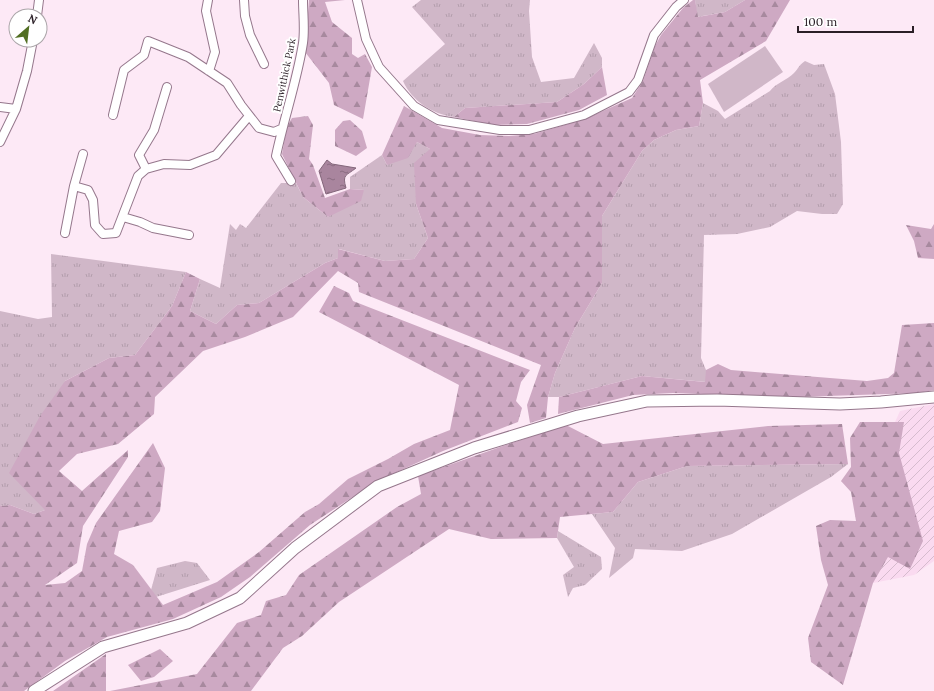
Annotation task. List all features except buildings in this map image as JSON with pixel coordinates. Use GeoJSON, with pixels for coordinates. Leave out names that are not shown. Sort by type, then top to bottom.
{"type":"FeatureCollection","features":[{"type":"Feature","properties":{"kind":"street"},"geometry":{"type":"LineString","coordinates":[[208,0],[206,11],[215,52],[210,71]]}},
{"type":"Feature","properties":{"kind":"street"},"geometry":{"type":"LineString","coordinates":[[244,0],[245,16],[250,35],[264,64]]}},
{"type":"Feature","properties":{"kind":"street","name":"Penwithick Park"},"geometry":{"type":"LineString","coordinates":[[291,181],[276,156],[282,129],[288,112],[303,42],[303,0]]}},
{"type":"Feature","properties":{"kind":"street"},"geometry":{"type":"LineString","coordinates":[[357,0],[366,39],[379,67],[414,106],[438,120],[500,130],[529,130],[584,115],[629,92],[638,80],[654,35],[676,7],[684,0]]}},
{"type":"Feature","properties":{"kind":"street"},"geometry":{"type":"LineString","coordinates":[[113,115],[124,70],[144,55],[148,41],[188,57],[227,82],[249,116],[259,128],[274,132],[282,129]]}},
{"type":"Feature","properties":{"kind":"street"},"geometry":{"type":"LineString","coordinates":[[0,142],[16,110],[27,71],[31,48]]}},
{"type":"Feature","properties":{"kind":"street"},"geometry":{"type":"LineString","coordinates":[[146,170],[139,155],[154,130],[167,86]]}},
{"type":"Feature","properties":{"kind":"street"},"geometry":{"type":"LineString","coordinates":[[0,107],[16,110]]}},
{"type":"Feature","properties":{"kind":"street"},"geometry":{"type":"LineString","coordinates":[[74,186],[88,190],[93,200],[95,225],[103,234],[116,233],[138,176],[146,170],[164,164],[190,165],[216,155],[249,116]]}},
{"type":"Feature","properties":{"kind":"street"},"geometry":{"type":"LineString","coordinates":[[65,233],[74,186],[83,154]]}},
{"type":"Feature","properties":{"kind":"street"},"geometry":{"type":"LineString","coordinates":[[122,217],[140,222],[153,228],[189,235]]}},
{"type":"Feature","properties":{"kind":"street"},"geometry":{"type":"LineString","coordinates":[[34,691],[103,647],[187,623],[240,598],[295,548],[378,486],[474,448],[578,416],[647,401],[717,400],[840,404],[934,397]]}},
{"type":"Feature","properties":{"kind":"shaded area"},"geometry":{"type":"Polygon","coordinates":[[[934,404],[934,561],[914,575],[873,583],[877,462],[900,411],[934,404]]]}},
{"type":"Feature","properties":{"kind":"green space"},"geometry":{"type":"Polygon","coordinates":[[[309,0],[345,0],[325,2],[332,22],[352,38],[352,54],[358,58],[365,54],[372,67],[363,119],[334,105],[329,83],[305,52],[309,0]]]}},
{"type":"Feature","properties":{"kind":"green space"},"geometry":{"type":"Polygon","coordinates":[[[421,0],[530,0],[529,11],[532,57],[541,82],[574,78],[594,43],[602,58],[602,67],[584,84],[557,102],[465,108],[454,117],[438,113],[417,100],[403,81],[445,44],[412,7],[421,0]]]}},
{"type":"Feature","properties":{"kind":"green space"},"geometry":{"type":"Polygon","coordinates":[[[695,0],[745,0],[725,12],[697,17],[695,0]]]}},
{"type":"Feature","properties":{"kind":"green space"},"geometry":{"type":"Polygon","coordinates":[[[695,0],[698,17],[725,12],[745,0],[790,0],[766,41],[700,80],[703,103],[699,126],[676,130],[654,140],[642,151],[602,216],[602,283],[575,328],[555,373],[548,397],[546,418],[530,423],[527,405],[541,365],[359,292],[358,283],[338,271],[293,317],[245,337],[203,351],[155,397],[154,414],[118,444],[77,454],[59,471],[82,491],[128,450],[128,457],[83,526],[77,563],[45,585],[65,583],[82,571],[87,544],[96,523],[153,443],[165,468],[160,511],[152,522],[119,531],[114,554],[133,565],[163,605],[217,582],[259,552],[305,512],[319,504],[348,479],[414,444],[450,430],[459,385],[319,312],[334,286],[349,293],[353,301],[530,370],[521,382],[516,401],[522,408],[518,422],[443,451],[377,481],[310,525],[250,577],[221,597],[173,619],[107,637],[65,661],[24,691],[0,691],[0,506],[10,505],[34,514],[45,510],[9,473],[40,416],[65,381],[109,358],[135,355],[172,306],[186,272],[200,279],[190,311],[216,324],[237,305],[259,303],[325,263],[338,258],[338,249],[385,261],[414,259],[428,238],[416,204],[414,163],[430,149],[417,142],[408,158],[387,165],[382,155],[404,106],[442,128],[480,135],[509,136],[534,134],[585,119],[632,98],[643,81],[655,46],[661,35],[683,8],[695,0]]]}},
{"type":"Feature","properties":{"kind":"green space"},"geometry":{"type":"Polygon","coordinates":[[[765,46],[783,72],[724,112],[708,84],[765,46]]]}},
{"type":"Feature","properties":{"kind":"green space"},"geometry":{"type":"Polygon","coordinates":[[[805,61],[814,65],[824,64],[835,94],[841,142],[843,204],[837,214],[797,211],[770,227],[737,234],[704,235],[701,358],[706,370],[706,382],[642,376],[559,397],[548,397],[555,373],[575,328],[602,283],[602,216],[642,151],[654,140],[676,130],[699,126],[703,103],[718,111],[725,119],[770,91],[796,71],[805,61]]]}},
{"type":"Feature","properties":{"kind":"green space"},"geometry":{"type":"Polygon","coordinates":[[[602,67],[607,95],[579,110],[527,124],[494,125],[454,117],[465,108],[557,102],[584,84],[602,67]]]}},
{"type":"Feature","properties":{"kind":"green space"},"geometry":{"type":"Polygon","coordinates":[[[308,116],[313,125],[309,159],[313,165],[325,198],[350,189],[364,190],[361,201],[328,217],[303,197],[282,154],[287,126],[292,118],[308,116]]]}},
{"type":"Feature","properties":{"kind":"green space"},"geometry":{"type":"Polygon","coordinates":[[[350,120],[362,131],[367,148],[356,156],[335,146],[335,130],[343,121],[350,120]]]}},
{"type":"Feature","properties":{"kind":"green space"},"geometry":{"type":"Polygon","coordinates":[[[417,142],[430,149],[416,204],[428,238],[414,259],[385,261],[339,249],[338,258],[325,263],[259,303],[237,305],[216,324],[190,311],[200,279],[220,288],[230,224],[236,230],[240,224],[246,228],[281,183],[296,183],[303,197],[328,217],[364,190],[350,189],[350,177],[382,155],[387,165],[417,142]]]}},
{"type":"Feature","properties":{"kind":"green space"},"geometry":{"type":"Polygon","coordinates":[[[934,224],[934,259],[918,258],[914,241],[906,225],[931,229],[934,224]]]}},
{"type":"Feature","properties":{"kind":"green space"},"geometry":{"type":"Polygon","coordinates":[[[51,254],[186,272],[172,306],[135,355],[109,358],[65,381],[45,510],[34,514],[10,505],[0,506],[0,311],[38,319],[52,317],[51,254]]]}},
{"type":"Feature","properties":{"kind":"green space"},"geometry":{"type":"Polygon","coordinates":[[[934,323],[934,390],[918,393],[797,397],[673,393],[633,395],[558,414],[559,397],[642,376],[705,382],[706,370],[718,364],[731,370],[867,381],[888,378],[894,373],[902,325],[934,323]]]}},
{"type":"Feature","properties":{"kind":"green space"},"geometry":{"type":"Polygon","coordinates":[[[860,422],[904,422],[899,453],[923,541],[910,569],[888,557],[873,583],[843,685],[811,662],[808,638],[828,585],[821,560],[816,526],[830,520],[856,521],[851,492],[841,481],[851,467],[850,438],[860,422]]]}},
{"type":"Feature","properties":{"kind":"green space"},"geometry":{"type":"Polygon","coordinates":[[[842,424],[848,464],[687,466],[638,482],[613,512],[560,517],[557,538],[491,539],[449,529],[339,602],[302,636],[283,648],[251,691],[110,691],[197,674],[237,623],[261,615],[266,601],[286,595],[299,575],[397,507],[421,494],[418,476],[566,425],[603,444],[768,426],[842,424]]]}},
{"type":"Feature","properties":{"kind":"green space"},"geometry":{"type":"Polygon","coordinates":[[[848,464],[831,477],[732,534],[682,551],[635,549],[633,558],[609,578],[615,548],[592,514],[613,512],[638,482],[687,466],[848,464]]]}},
{"type":"Feature","properties":{"kind":"green space"},"geometry":{"type":"Polygon","coordinates":[[[558,531],[601,557],[602,569],[585,585],[573,588],[568,597],[563,575],[574,567],[557,538],[558,531]]]}},
{"type":"Feature","properties":{"kind":"green space"},"geometry":{"type":"Polygon","coordinates":[[[185,561],[197,563],[210,580],[156,597],[151,590],[157,568],[185,561]]]}},
{"type":"Feature","properties":{"kind":"green space"},"geometry":{"type":"Polygon","coordinates":[[[160,649],[173,661],[154,677],[141,681],[128,665],[160,649]]]}},
{"type":"Feature","properties":{"kind":"green space"},"geometry":{"type":"Polygon","coordinates":[[[106,654],[106,691],[53,691],[106,654]]]}},
{"type":"Feature","properties":{"kind":"water"},"geometry":{"type":"Polygon","coordinates":[[[327,160],[332,164],[356,168],[347,174],[344,180],[346,188],[326,194],[319,171],[327,160]]]}}]}
